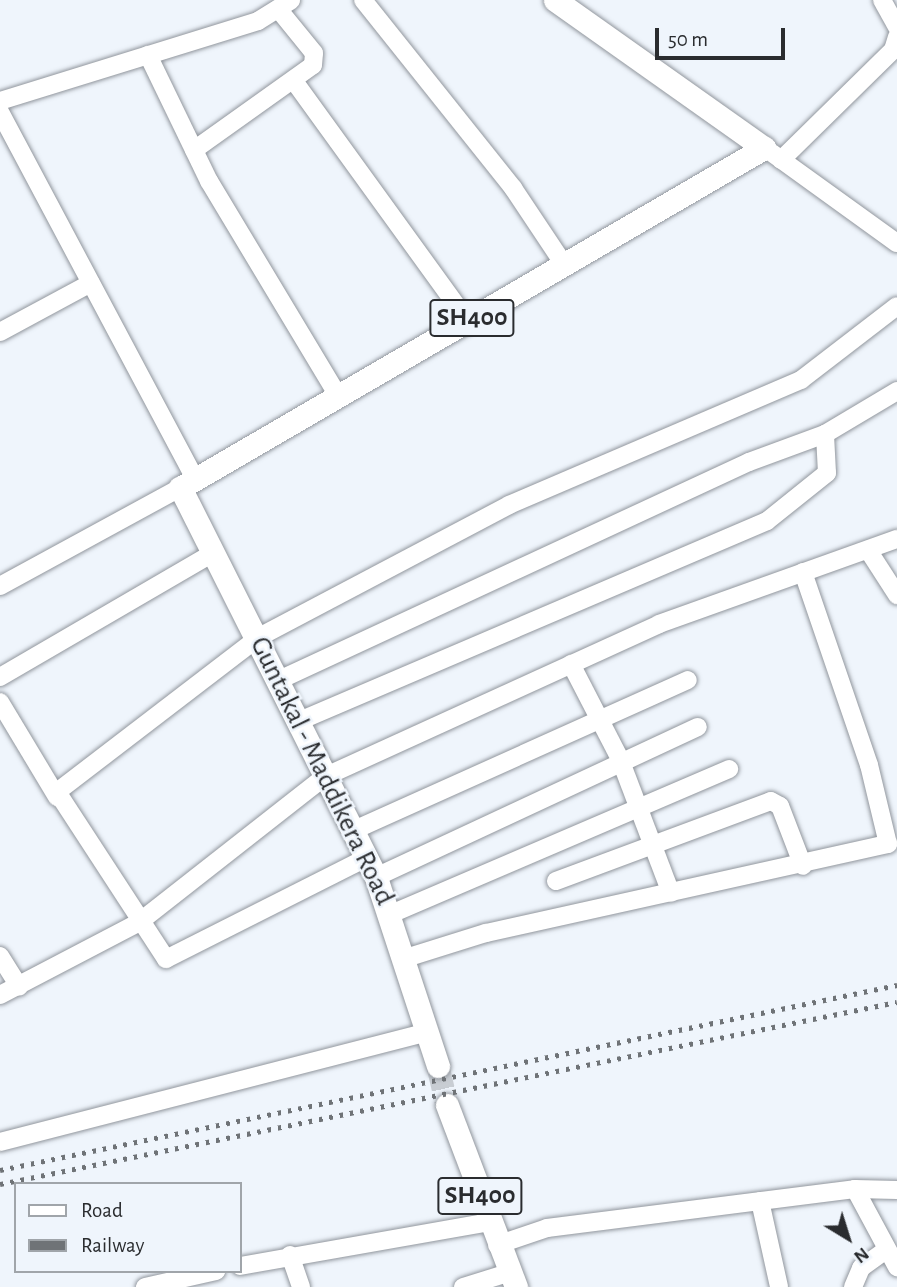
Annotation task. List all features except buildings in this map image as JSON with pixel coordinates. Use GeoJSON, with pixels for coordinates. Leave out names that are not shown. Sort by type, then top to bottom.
{"type":"FeatureCollection","features":[{"type":"Feature","properties":{"kind":"main road"},"geometry":{"type":"LineString","coordinates":[[555,0],[772,154]]}},
{"type":"Feature","properties":{"kind":"main road","name":"SH400"},"geometry":{"type":"LineString","coordinates":[[188,483],[565,266],[772,154]]}},
{"type":"Feature","properties":{"kind":"main road","name":"Guntakal - Maddikera Road"},"geometry":{"type":"LineString","coordinates":[[188,483],[213,553],[259,637],[277,681],[371,867],[406,958],[438,1066]]}},
{"type":"Feature","properties":{"kind":"main road","name":"SH400"},"geometry":{"type":"LineString","coordinates":[[447,1105],[512,1280]]}},
{"type":"Feature","properties":{"kind":"street"},"geometry":{"type":"LineString","coordinates":[[363,0],[513,188],[565,266]]}},
{"type":"Feature","properties":{"kind":"street"},"geometry":{"type":"LineString","coordinates":[[882,0],[897,27]]}},
{"type":"Feature","properties":{"kind":"street"},"geometry":{"type":"LineString","coordinates":[[0,101],[148,55],[285,5],[314,53],[313,65],[295,81],[194,150]]}},
{"type":"Feature","properties":{"kind":"street"},"geometry":{"type":"LineString","coordinates":[[897,37],[892,50],[772,154],[897,243]]}},
{"type":"Feature","properties":{"kind":"street"},"geometry":{"type":"LineString","coordinates":[[148,55],[194,150],[339,397]]}},
{"type":"Feature","properties":{"kind":"street"},"geometry":{"type":"LineString","coordinates":[[295,81],[468,321]]}},
{"type":"Feature","properties":{"kind":"street"},"geometry":{"type":"LineString","coordinates":[[0,113],[90,283],[188,483],[0,586]]}},
{"type":"Feature","properties":{"kind":"street"},"geometry":{"type":"LineString","coordinates":[[0,332],[90,283]]}},
{"type":"Feature","properties":{"kind":"street"},"geometry":{"type":"LineString","coordinates":[[57,797],[60,787],[259,637],[509,505],[801,380],[897,306]]}},
{"type":"Feature","properties":{"kind":"street"},"geometry":{"type":"LineString","coordinates":[[277,681],[749,462],[825,434],[897,391]]}},
{"type":"Feature","properties":{"kind":"street"},"geometry":{"type":"LineString","coordinates":[[297,722],[767,521],[827,473],[825,434]]}},
{"type":"Feature","properties":{"kind":"street"},"geometry":{"type":"LineString","coordinates":[[0,995],[138,923],[324,777],[571,664],[803,572],[897,539]]}},
{"type":"Feature","properties":{"kind":"street"},"geometry":{"type":"LineString","coordinates":[[868,550],[897,595]]}},
{"type":"Feature","properties":{"kind":"street"},"geometry":{"type":"LineString","coordinates":[[0,677],[213,553]]}},
{"type":"Feature","properties":{"kind":"street"},"geometry":{"type":"LineString","coordinates":[[406,958],[486,933],[884,847],[890,839],[803,572]]}},
{"type":"Feature","properties":{"kind":"street"},"geometry":{"type":"LineString","coordinates":[[571,664],[620,759],[655,844],[671,893]]}},
{"type":"Feature","properties":{"kind":"street"},"geometry":{"type":"LineString","coordinates":[[352,831],[688,680]]}},
{"type":"Feature","properties":{"kind":"street"},"geometry":{"type":"LineString","coordinates":[[0,702],[57,797],[159,955],[174,958],[371,867],[698,727]]}},
{"type":"Feature","properties":{"kind":"street"},"geometry":{"type":"LineString","coordinates":[[391,914],[729,769]]}},
{"type":"Feature","properties":{"kind":"street"},"geometry":{"type":"LineString","coordinates":[[556,881],[771,800],[780,806],[803,866]]}},
{"type":"Feature","properties":{"kind":"street"},"geometry":{"type":"LineString","coordinates":[[0,956],[19,986]]}},
{"type":"Feature","properties":{"kind":"street"},"geometry":{"type":"LineString","coordinates":[[0,1142],[428,1032]]}},
{"type":"Feature","properties":{"kind":"street"},"geometry":{"type":"LineString","coordinates":[[498,1245],[547,1228],[855,1189],[897,1190]]}},
{"type":"Feature","properties":{"kind":"street"},"geometry":{"type":"LineString","coordinates":[[855,1189],[897,1267]]}},
{"type":"Feature","properties":{"kind":"street"},"geometry":{"type":"LineString","coordinates":[[760,1201],[779,1287]]}},
{"type":"Feature","properties":{"kind":"street"},"geometry":{"type":"LineString","coordinates":[[242,1266],[489,1222]]}},
{"type":"Feature","properties":{"kind":"street"},"geometry":{"type":"LineString","coordinates":[[853,1287],[861,1268],[887,1249]]}},
{"type":"Feature","properties":{"kind":"street"},"geometry":{"type":"LineString","coordinates":[[290,1255],[301,1287]]}},
{"type":"Feature","properties":{"kind":"street"},"geometry":{"type":"LineString","coordinates":[[145,1287],[207,1273]]}},
{"type":"Feature","properties":{"kind":"street"},"geometry":{"type":"LineString","coordinates":[[463,1287],[512,1280]]}},
{"type":"Feature","properties":{"kind":"tunnel"},"geometry":{"type":"LineString","coordinates":[[438,1066],[447,1105]]}},
{"type":"Feature","properties":{"kind":"railway"},"geometry":{"type":"LineString","coordinates":[[0,1170],[897,985]]}},
{"type":"Feature","properties":{"kind":"railway"},"geometry":{"type":"LineString","coordinates":[[0,1184],[897,1002]]}}]}
